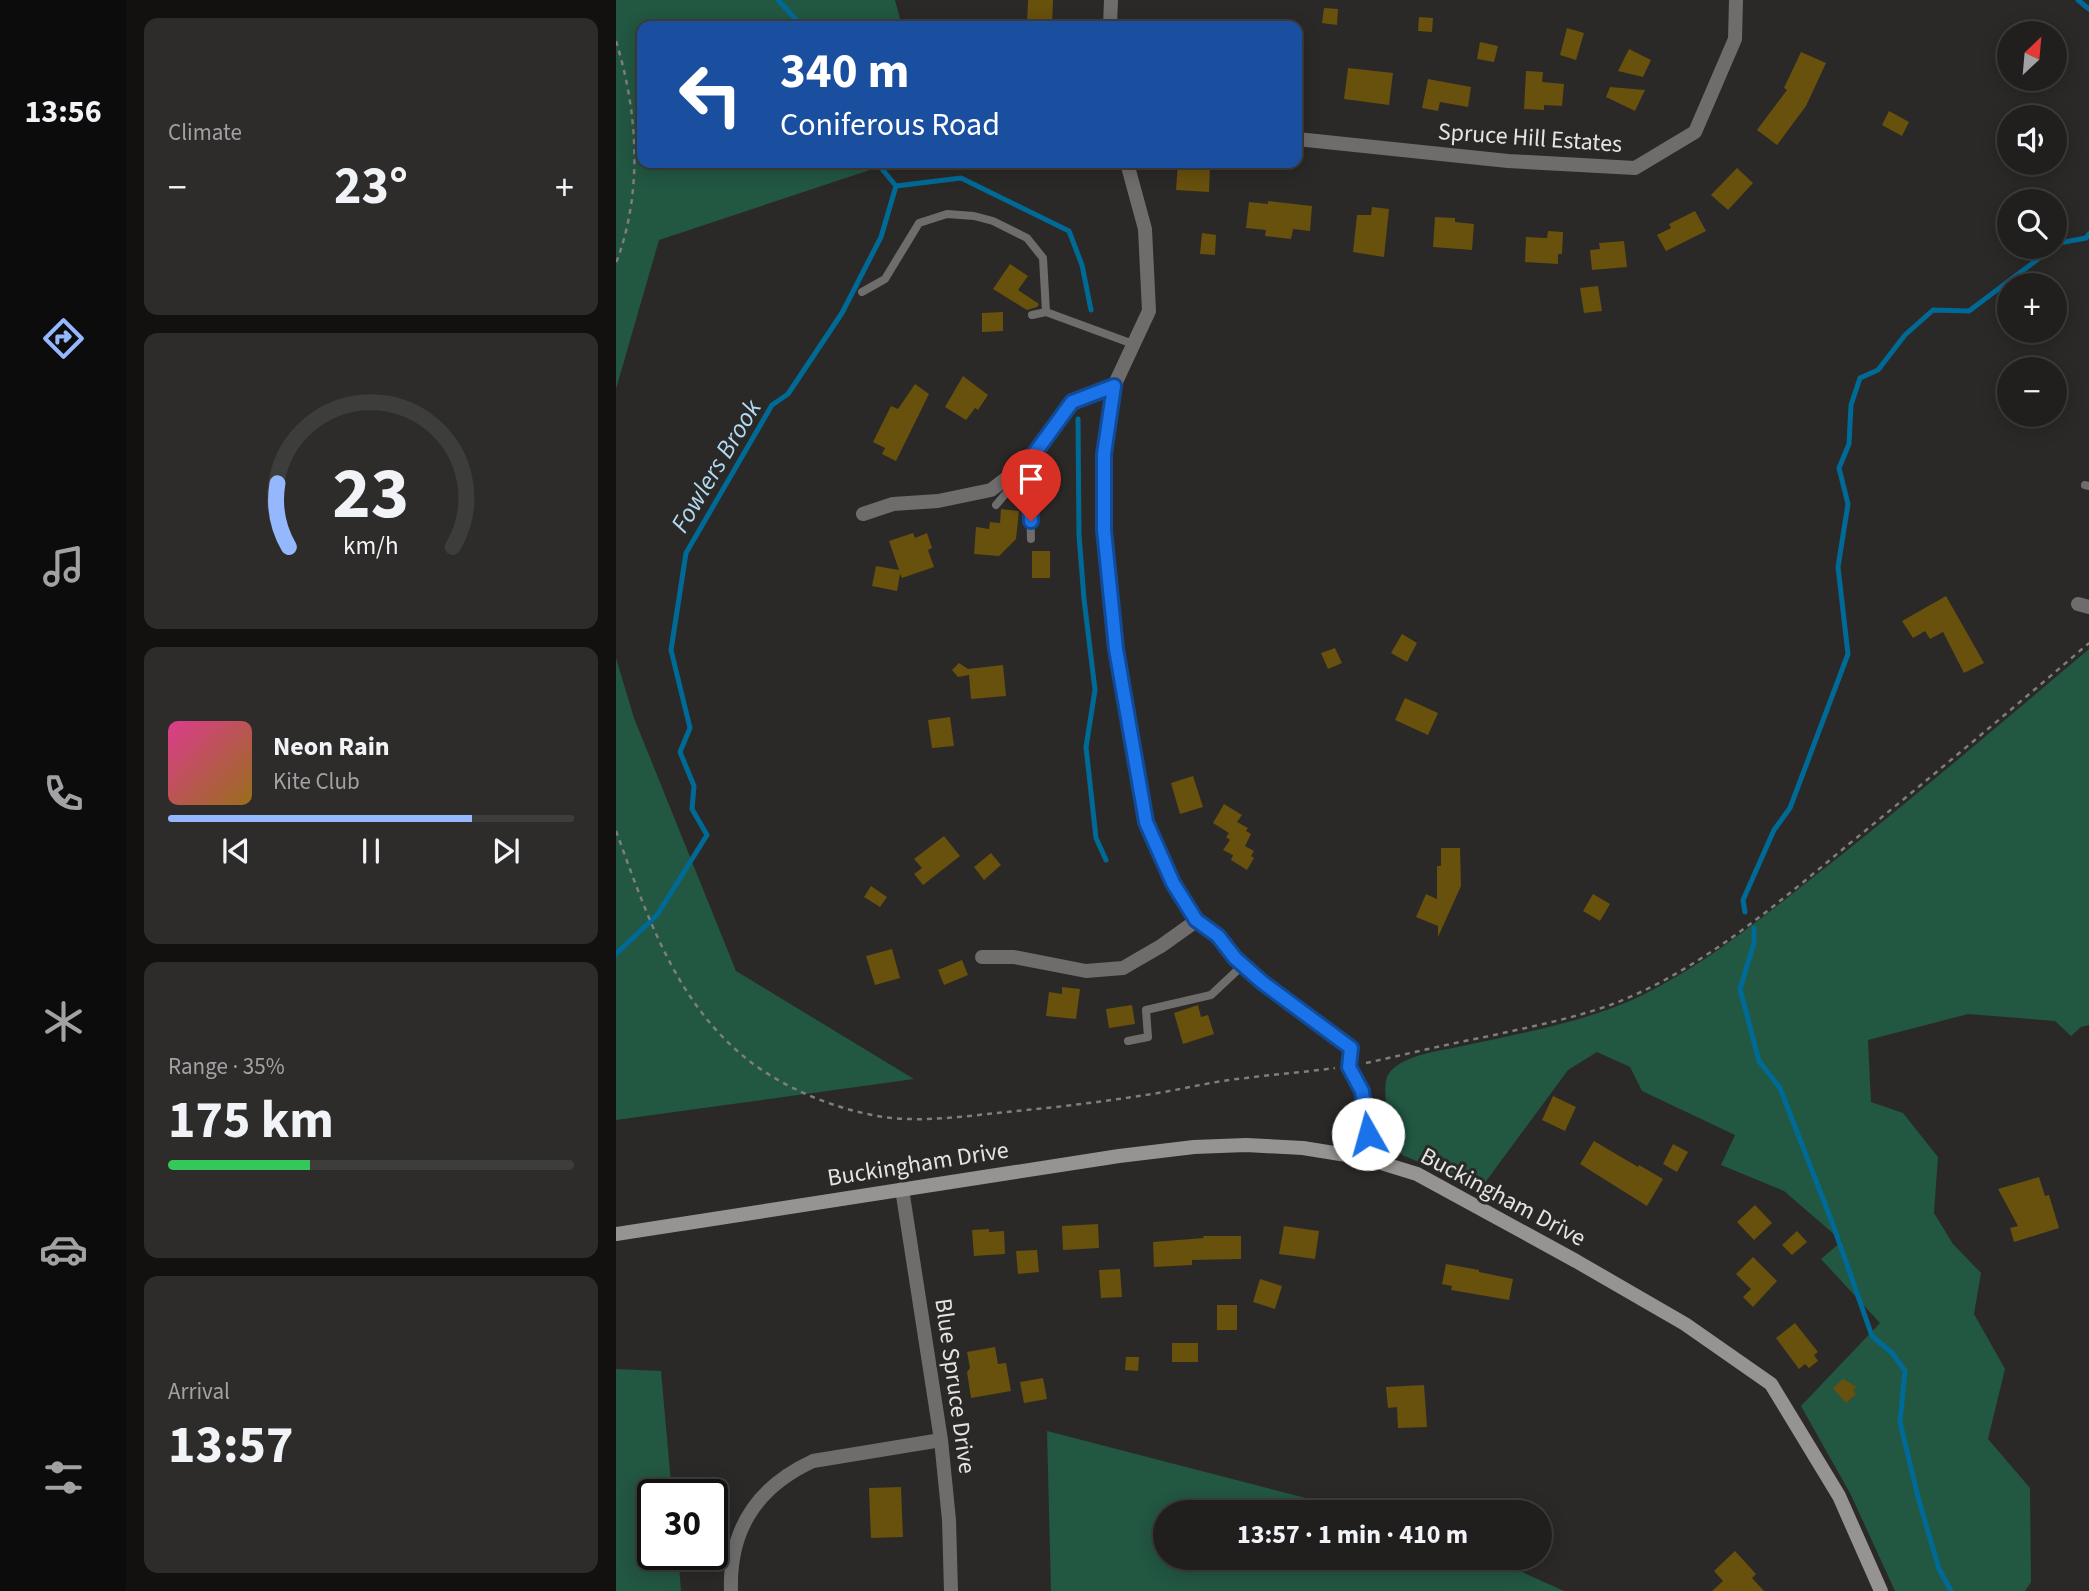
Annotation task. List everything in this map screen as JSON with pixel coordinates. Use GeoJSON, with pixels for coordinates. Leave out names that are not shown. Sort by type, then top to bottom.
{"type":"FeatureCollection","features":[{"type":"Feature","properties":{"kind":"street"},"geometry":{"type":"LineString","coordinates":[[1110,21],[1111,0]]}},
{"type":"Feature","properties":{"kind":"street","name":"Spruce Hill Estates"},"geometry":{"type":"LineString","coordinates":[[1302,140],[1508,161],[1635,168],[1695,132],[1734,39],[1736,0]]}},
{"type":"Feature","properties":{"kind":"street"},"geometry":{"type":"LineString","coordinates":[[1128,168],[1145,229],[1149,311],[1114,386],[1104,454],[1104,530],[1116,649],[1146,822],[1173,883],[1196,920],[1218,936],[1262,982],[1351,1048],[1349,1067],[1362,1091],[1368,1123],[1365,1158]]}},
{"type":"Feature","properties":{"kind":"street"},"geometry":{"type":"LineString","coordinates":[[863,514],[893,504],[938,501],[991,490],[1029,461],[1072,402],[1114,386]]}},
{"type":"Feature","properties":{"kind":"street"},"geometry":{"type":"LineString","coordinates":[[982,957],[1014,957],[1086,971],[1123,968],[1161,946],[1196,920]]}},
{"type":"Feature","properties":{"kind":"street","name":"Buckingham Drive"},"geometry":{"type":"LineString","coordinates":[[616,1234],[1119,1156],[1206,1146],[1285,1147],[1365,1158],[1418,1174],[1544,1243],[1685,1324],[1771,1384],[1839,1496],[1881,1591]]}},
{"type":"Feature","properties":{"kind":"street","name":"Blue Spruce Drive"},"geometry":{"type":"LineString","coordinates":[[902,1189],[941,1440],[949,1520],[951,1591]]}},
{"type":"Feature","properties":{"kind":"street"},"geometry":{"type":"LineString","coordinates":[[732,1591],[731,1572],[740,1534],[760,1498],[775,1482],[813,1461],[941,1440]]}},
{"type":"Feature","properties":{"kind":"lane"},"geometry":{"type":"LineString","coordinates":[[862,292],[885,279],[919,223],[947,214],[974,216],[992,221],[1027,238],[1043,258],[1046,312]]}},
{"type":"Feature","properties":{"kind":"lane"},"geometry":{"type":"LineString","coordinates":[[1032,315],[1046,312],[1133,344]]}},
{"type":"Feature","properties":{"kind":"lane"},"geometry":{"type":"LineString","coordinates":[[1017,470],[1018,487],[1030,504],[1031,539]]}},
{"type":"Feature","properties":{"kind":"lane"},"geometry":{"type":"LineString","coordinates":[[996,505],[1007,492],[1018,487]]}},
{"type":"Feature","properties":{"kind":"lane"},"geometry":{"type":"LineString","coordinates":[[1128,1041],[1148,1037],[1146,1010],[1211,995],[1243,965]]}},
{"type":"Feature","properties":{"kind":"path"},"geometry":{"type":"LineString","coordinates":[[616,41],[626,73],[634,128],[635,171],[628,219],[616,263]]}},
{"type":"Feature","properties":{"kind":"path"},"geometry":{"type":"LineString","coordinates":[[1724,942],[1811,876],[2089,643]]}},
{"type":"Feature","properties":{"kind":"green space"},"geometry":{"type":"Polygon","coordinates":[[[616,0],[895,0],[901,21],[637,21],[637,168],[876,168],[659,240],[616,389],[616,0]]]}},
{"type":"Feature","properties":{"kind":"green space"},"geometry":{"type":"Polygon","coordinates":[[[2089,649],[2089,1025],[2081,1027],[2071,1036],[2055,1021],[1968,1014],[1868,1040],[1871,1102],[1903,1113],[1938,1157],[1934,1213],[1953,1244],[1981,1273],[1974,1314],[2005,1369],[1988,1439],[2030,1488],[2031,1582],[2025,1591],[1895,1591],[1851,1495],[1801,1406],[1880,1323],[1821,1259],[1842,1241],[1784,1191],[1721,1165],[1735,1135],[1642,1091],[1630,1067],[1597,1052],[1568,1070],[1481,1188],[1402,1155],[1393,1144],[1386,1104],[1386,1081],[1396,1066],[1416,1056],[1590,1016],[1632,1000],[1681,974],[1750,927],[1851,847],[2089,649]]]}},
{"type":"Feature","properties":{"kind":"green space"},"geometry":{"type":"Polygon","coordinates":[[[616,658],[634,718],[736,971],[914,1079],[616,1120],[616,658]]]}},
{"type":"Feature","properties":{"kind":"green space"},"geometry":{"type":"Polygon","coordinates":[[[616,1369],[661,1371],[671,1479],[637,1479],[637,1570],[679,1570],[681,1591],[616,1591],[616,1369]]]}},
{"type":"Feature","properties":{"kind":"green space"},"geometry":{"type":"Polygon","coordinates":[[[1047,1431],[1314,1500],[1153,1500],[1153,1570],[1518,1570],[1564,1591],[1051,1591],[1047,1431]]]}},
{"type":"Feature","properties":{"kind":"building"},"geometry":{"type":"Polygon","coordinates":[[[1028,0],[1053,0],[1052,21],[1027,21],[1028,0]]]}},
{"type":"Feature","properties":{"kind":"building"},"geometry":{"type":"Polygon","coordinates":[[[1324,8],[1338,9],[1337,25],[1322,23],[1324,8]]]}},
{"type":"Feature","properties":{"kind":"building"},"geometry":{"type":"Polygon","coordinates":[[[1419,17],[1433,18],[1432,32],[1418,31],[1419,17]]]}},
{"type":"Feature","properties":{"kind":"building"},"geometry":{"type":"Polygon","coordinates":[[[1567,28],[1584,33],[1576,60],[1560,55],[1567,28]]]}},
{"type":"Feature","properties":{"kind":"building"},"geometry":{"type":"Polygon","coordinates":[[[1480,42],[1498,46],[1494,62],[1477,59],[1480,42]]]}},
{"type":"Feature","properties":{"kind":"building"},"geometry":{"type":"Polygon","coordinates":[[[1629,49],[1651,60],[1643,77],[1618,71],[1629,49]]]}},
{"type":"Feature","properties":{"kind":"building"},"geometry":{"type":"Polygon","coordinates":[[[1801,52],[1826,63],[1806,106],[1777,145],[1757,130],[1787,90],[1784,88],[1801,52]]]}},
{"type":"Feature","properties":{"kind":"building"},"geometry":{"type":"Polygon","coordinates":[[[1348,68],[1393,73],[1389,105],[1344,99],[1348,68]]]}},
{"type":"Feature","properties":{"kind":"building"},"geometry":{"type":"Polygon","coordinates":[[[1526,71],[1543,72],[1542,82],[1564,84],[1562,106],[1544,105],[1544,110],[1524,109],[1526,71]]]}},
{"type":"Feature","properties":{"kind":"building"},"geometry":{"type":"Polygon","coordinates":[[[1428,79],[1471,87],[1468,107],[1440,102],[1438,111],[1422,108],[1428,79]]]}},
{"type":"Feature","properties":{"kind":"building"},"geometry":{"type":"Polygon","coordinates":[[[1610,87],[1645,90],[1635,111],[1606,97],[1610,87]]]}},
{"type":"Feature","properties":{"kind":"building"},"geometry":{"type":"Polygon","coordinates":[[[1889,111],[1909,122],[1902,136],[1882,125],[1889,111]]]}},
{"type":"Feature","properties":{"kind":"building"},"geometry":{"type":"Polygon","coordinates":[[[1178,168],[1210,168],[1209,192],[1176,190],[1178,168]]]}},
{"type":"Feature","properties":{"kind":"building"},"geometry":{"type":"Polygon","coordinates":[[[1737,168],[1753,183],[1728,210],[1711,195],[1737,168]]]}},
{"type":"Feature","properties":{"kind":"building"},"geometry":{"type":"Polygon","coordinates":[[[1268,201],[1312,206],[1310,231],[1293,229],[1291,239],[1265,236],[1266,230],[1246,228],[1249,202],[1268,204],[1268,201]]]}},
{"type":"Feature","properties":{"kind":"building"},"geometry":{"type":"Polygon","coordinates":[[[1372,207],[1389,209],[1384,257],[1353,252],[1357,215],[1371,215],[1372,207]]]}},
{"type":"Feature","properties":{"kind":"building"},"geometry":{"type":"Polygon","coordinates":[[[1695,211],[1706,231],[1666,251],[1657,235],[1671,228],[1669,224],[1695,211]]]}},
{"type":"Feature","properties":{"kind":"building"},"geometry":{"type":"Polygon","coordinates":[[[1435,217],[1455,218],[1455,222],[1474,224],[1472,250],[1433,247],[1435,217]]]}},
{"type":"Feature","properties":{"kind":"building"},"geometry":{"type":"Polygon","coordinates":[[[1548,231],[1563,232],[1562,254],[1558,254],[1558,264],[1525,262],[1526,237],[1547,238],[1548,231]]]}},
{"type":"Feature","properties":{"kind":"building"},"geometry":{"type":"Polygon","coordinates":[[[1202,233],[1216,235],[1215,255],[1200,254],[1202,233]]]}},
{"type":"Feature","properties":{"kind":"building"},"geometry":{"type":"Polygon","coordinates":[[[1624,241],[1627,267],[1592,270],[1590,250],[1600,249],[1599,243],[1624,241]]]}},
{"type":"Feature","properties":{"kind":"building"},"geometry":{"type":"Polygon","coordinates":[[[1010,264],[1028,276],[1018,290],[1039,304],[1037,307],[1027,310],[993,289],[1010,264]]]}},
{"type":"Feature","properties":{"kind":"building"},"geometry":{"type":"Polygon","coordinates":[[[1598,286],[1602,311],[1584,313],[1580,288],[1598,286]]]}},
{"type":"Feature","properties":{"kind":"building"},"geometry":{"type":"Polygon","coordinates":[[[1003,312],[1003,331],[982,332],[982,313],[1003,312]]]}},
{"type":"Feature","properties":{"kind":"building"},"geometry":{"type":"Polygon","coordinates":[[[963,376],[988,395],[978,410],[975,408],[966,420],[945,407],[963,376]]]}},
{"type":"Feature","properties":{"kind":"building"},"geometry":{"type":"Polygon","coordinates":[[[915,384],[929,394],[896,461],[882,454],[885,448],[873,442],[891,406],[898,409],[915,384]]]}},
{"type":"Feature","properties":{"kind":"building"},"geometry":{"type":"Polygon","coordinates":[[[1001,509],[1019,511],[1016,539],[999,556],[974,554],[976,527],[989,529],[990,522],[1000,523],[1001,509]]]}},
{"type":"Feature","properties":{"kind":"building"},"geometry":{"type":"Polygon","coordinates":[[[913,533],[915,538],[927,533],[932,548],[928,550],[934,567],[902,578],[900,574],[897,591],[872,586],[876,566],[899,570],[889,541],[913,533]]]}},
{"type":"Feature","properties":{"kind":"building"},"geometry":{"type":"Polygon","coordinates":[[[1032,551],[1050,551],[1050,578],[1032,578],[1032,551]]]}},
{"type":"Feature","properties":{"kind":"building"},"geometry":{"type":"Polygon","coordinates":[[[1946,596],[1984,663],[1964,673],[1943,632],[1930,639],[1925,631],[1913,638],[1902,621],[1946,596]]]}},
{"type":"Feature","properties":{"kind":"building"},"geometry":{"type":"Polygon","coordinates":[[[1402,634],[1417,643],[1407,662],[1391,653],[1402,634]]]}},
{"type":"Feature","properties":{"kind":"building"},"geometry":{"type":"Polygon","coordinates":[[[1335,648],[1342,663],[1328,669],[1321,653],[1335,648]]]}},
{"type":"Feature","properties":{"kind":"building"},"geometry":{"type":"Polygon","coordinates":[[[959,663],[968,669],[1003,665],[1006,696],[971,699],[969,675],[958,677],[952,670],[959,663]]]}},
{"type":"Feature","properties":{"kind":"building"},"geometry":{"type":"Polygon","coordinates":[[[1405,698],[1438,713],[1428,735],[1395,720],[1405,698]]]}},
{"type":"Feature","properties":{"kind":"building"},"geometry":{"type":"Polygon","coordinates":[[[950,717],[954,746],[932,748],[928,720],[950,717]]]}},
{"type":"Feature","properties":{"kind":"building"},"geometry":{"type":"Polygon","coordinates":[[[1193,776],[1203,807],[1180,814],[1171,783],[1193,776]]]}},
{"type":"Feature","properties":{"kind":"building"},"geometry":{"type":"Polygon","coordinates":[[[1224,804],[1242,815],[1237,822],[1248,828],[1246,831],[1251,834],[1245,846],[1254,851],[1251,856],[1254,858],[1247,870],[1231,860],[1233,855],[1223,850],[1230,840],[1226,837],[1229,833],[1213,823],[1224,804]]]}},
{"type":"Feature","properties":{"kind":"building"},"geometry":{"type":"Polygon","coordinates":[[[944,836],[960,856],[923,885],[914,874],[922,868],[914,859],[944,836]]]}},
{"type":"Feature","properties":{"kind":"building"},"geometry":{"type":"Polygon","coordinates":[[[1441,848],[1460,848],[1461,886],[1438,937],[1438,926],[1416,917],[1426,894],[1437,899],[1437,866],[1441,866],[1441,848]]]}},
{"type":"Feature","properties":{"kind":"building"},"geometry":{"type":"Polygon","coordinates":[[[991,853],[1001,865],[984,880],[974,867],[991,853]]]}},
{"type":"Feature","properties":{"kind":"building"},"geometry":{"type":"Polygon","coordinates":[[[871,886],[887,897],[880,907],[864,897],[871,886]]]}},
{"type":"Feature","properties":{"kind":"building"},"geometry":{"type":"Polygon","coordinates":[[[1593,894],[1610,904],[1600,921],[1583,911],[1593,894]]]}},
{"type":"Feature","properties":{"kind":"building"},"geometry":{"type":"Polygon","coordinates":[[[892,949],[900,978],[875,985],[866,956],[892,949]]]}},
{"type":"Feature","properties":{"kind":"building"},"geometry":{"type":"Polygon","coordinates":[[[962,960],[968,975],[944,985],[938,970],[962,960]]]}},
{"type":"Feature","properties":{"kind":"building"},"geometry":{"type":"Polygon","coordinates":[[[1062,987],[1080,989],[1076,1019],[1046,1016],[1049,992],[1062,994],[1062,987]]]}},
{"type":"Feature","properties":{"kind":"building"},"geometry":{"type":"Polygon","coordinates":[[[1132,1005],[1135,1024],[1109,1028],[1106,1009],[1132,1005]]]}},
{"type":"Feature","properties":{"kind":"building"},"geometry":{"type":"Polygon","coordinates":[[[1198,1005],[1201,1017],[1208,1015],[1214,1034],[1183,1044],[1174,1013],[1198,1005]]]}},
{"type":"Feature","properties":{"kind":"building"},"geometry":{"type":"Polygon","coordinates":[[[1553,1096],[1576,1107],[1565,1131],[1542,1120],[1553,1096]]]}},
{"type":"Feature","properties":{"kind":"building"},"geometry":{"type":"Polygon","coordinates":[[[1594,1141],[1663,1179],[1647,1206],[1580,1164],[1594,1141]]]}},
{"type":"Feature","properties":{"kind":"building"},"geometry":{"type":"Polygon","coordinates":[[[1673,1144],[1688,1152],[1677,1172],[1663,1164],[1673,1144]]]}},
{"type":"Feature","properties":{"kind":"building"},"geometry":{"type":"Polygon","coordinates":[[[2039,1177],[2045,1196],[2049,1195],[2059,1228],[2014,1242],[2010,1228],[2018,1226],[1998,1189],[2039,1177]]]}},
{"type":"Feature","properties":{"kind":"building"},"geometry":{"type":"Polygon","coordinates":[[[1755,1205],[1772,1223],[1754,1240],[1737,1222],[1755,1205]]]}},
{"type":"Feature","properties":{"kind":"building"},"geometry":{"type":"Polygon","coordinates":[[[1098,1224],[1099,1248],[1063,1250],[1062,1226],[1098,1224]]]}},
{"type":"Feature","properties":{"kind":"building"},"geometry":{"type":"Polygon","coordinates":[[[1284,1226],[1319,1231],[1315,1259],[1279,1254],[1284,1226]]]}},
{"type":"Feature","properties":{"kind":"building"},"geometry":{"type":"Polygon","coordinates":[[[989,1229],[989,1232],[1004,1231],[1005,1254],[974,1256],[972,1230],[989,1229]]]}},
{"type":"Feature","properties":{"kind":"building"},"geometry":{"type":"Polygon","coordinates":[[[1797,1231],[1807,1242],[1792,1255],[1782,1245],[1797,1231]]]}},
{"type":"Feature","properties":{"kind":"building"},"geometry":{"type":"Polygon","coordinates":[[[1203,1236],[1241,1236],[1241,1259],[1192,1260],[1192,1265],[1154,1267],[1153,1242],[1204,1238],[1203,1236]]]}},
{"type":"Feature","properties":{"kind":"building"},"geometry":{"type":"Polygon","coordinates":[[[1037,1250],[1039,1272],[1018,1274],[1016,1251],[1037,1250]]]}},
{"type":"Feature","properties":{"kind":"building"},"geometry":{"type":"Polygon","coordinates":[[[1753,1257],[1777,1281],[1753,1307],[1743,1297],[1751,1289],[1736,1274],[1753,1257]]]}},
{"type":"Feature","properties":{"kind":"building"},"geometry":{"type":"Polygon","coordinates":[[[1446,1264],[1513,1279],[1509,1300],[1451,1290],[1452,1286],[1442,1284],[1446,1264]]]}},
{"type":"Feature","properties":{"kind":"building"},"geometry":{"type":"Polygon","coordinates":[[[1120,1269],[1122,1297],[1101,1298],[1099,1270],[1120,1269]]]}},
{"type":"Feature","properties":{"kind":"building"},"geometry":{"type":"Polygon","coordinates":[[[1260,1279],[1282,1286],[1275,1309],[1253,1302],[1260,1279]]]}},
{"type":"Feature","properties":{"kind":"building"},"geometry":{"type":"Polygon","coordinates":[[[1217,1305],[1237,1305],[1237,1330],[1217,1330],[1217,1305]]]}},
{"type":"Feature","properties":{"kind":"building"},"geometry":{"type":"Polygon","coordinates":[[[1795,1323],[1818,1352],[1814,1355],[1818,1361],[1809,1368],[1805,1364],[1799,1369],[1776,1338],[1795,1323]]]}},
{"type":"Feature","properties":{"kind":"building"},"geometry":{"type":"Polygon","coordinates":[[[1172,1343],[1198,1343],[1198,1362],[1172,1362],[1172,1343]]]}},
{"type":"Feature","properties":{"kind":"building"},"geometry":{"type":"Polygon","coordinates":[[[995,1347],[998,1364],[1006,1363],[1011,1391],[971,1398],[967,1352],[995,1347]]]}},
{"type":"Feature","properties":{"kind":"building"},"geometry":{"type":"Polygon","coordinates":[[[1126,1357],[1139,1357],[1138,1371],[1125,1370],[1126,1357]]]}},
{"type":"Feature","properties":{"kind":"building"},"geometry":{"type":"Polygon","coordinates":[[[1043,1378],[1047,1399],[1024,1403],[1020,1382],[1043,1378]]]}},
{"type":"Feature","properties":{"kind":"building"},"geometry":{"type":"Polygon","coordinates":[[[1843,1379],[1857,1387],[1853,1390],[1856,1394],[1846,1403],[1833,1388],[1843,1379]]]}},
{"type":"Feature","properties":{"kind":"building"},"geometry":{"type":"Polygon","coordinates":[[[1424,1385],[1427,1427],[1398,1428],[1397,1407],[1388,1408],[1386,1387],[1424,1385]]]}},
{"type":"Feature","properties":{"kind":"building"},"geometry":{"type":"Polygon","coordinates":[[[901,1487],[903,1537],[871,1538],[869,1488],[901,1487]]]}},
{"type":"Feature","properties":{"kind":"building"},"geometry":{"type":"Polygon","coordinates":[[[1735,1551],[1756,1574],[1752,1578],[1764,1591],[1712,1591],[1723,1581],[1714,1571],[1735,1551]]]}},
{"type":"Feature","properties":{"kind":"waterway","name":"Fowlers Brook"},"geometry":{"type":"LineString","coordinates":[[778,0],[797,21]]}},
{"type":"Feature","properties":{"kind":"waterway"},"geometry":{"type":"LineString","coordinates":[[2078,0],[2089,9]]}},
{"type":"Feature","properties":{"kind":"waterway","name":"Fowlers Brook"},"geometry":{"type":"LineString","coordinates":[[881,168],[896,186]]}},
{"type":"Feature","properties":{"kind":"waterway"},"geometry":{"type":"LineString","coordinates":[[896,186],[961,178],[1069,231],[1082,265],[1091,310]]}},
{"type":"Feature","properties":{"kind":"waterway","name":"Fowlers Brook"},"geometry":{"type":"LineString","coordinates":[[616,954],[657,915],[707,835],[692,809],[694,786],[680,752],[690,728],[671,650],[686,553],[772,405],[788,394],[842,313],[881,237],[896,186]]}},
{"type":"Feature","properties":{"kind":"waterway"},"geometry":{"type":"LineString","coordinates":[[2067,242],[2086,238],[2089,234]]}},
{"type":"Feature","properties":{"kind":"waterway"},"geometry":{"type":"LineString","coordinates":[[1745,912],[1743,900],[1774,830],[1790,808],[1848,654],[1838,567],[1848,504],[1839,468],[1849,444],[1851,405],[1860,378],[1878,370],[1905,335],[1933,310],[1969,311],[2038,259]]}},
{"type":"Feature","properties":{"kind":"waterway"},"geometry":{"type":"LineString","coordinates":[[1078,419],[1079,535],[1095,690],[1086,747],[1096,838],[1106,860]]}},
{"type":"Feature","properties":{"kind":"waterway"},"geometry":{"type":"LineString","coordinates":[[1754,928],[1754,943],[1740,989],[1759,1061],[1780,1088],[1832,1222],[1872,1336],[1892,1353],[1905,1371],[1900,1422],[1939,1569],[1951,1591]]}},
{"type":"Feature","properties":{"kind":"route"},"geometry":{"type":"LineString","coordinates":[[1031,521],[1030,504],[1018,487],[1017,470],[1029,461],[1072,402],[1114,386],[1104,454],[1104,530],[1116,649],[1146,822],[1173,883],[1196,920],[1218,936],[1235,958],[1262,982],[1351,1048],[1349,1067],[1362,1091],[1368,1134]]}}]}
